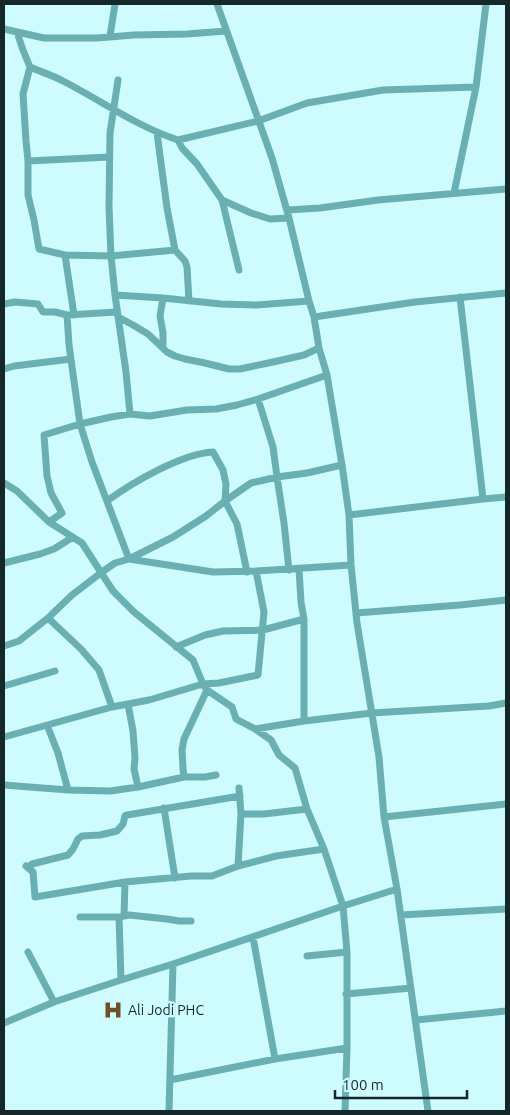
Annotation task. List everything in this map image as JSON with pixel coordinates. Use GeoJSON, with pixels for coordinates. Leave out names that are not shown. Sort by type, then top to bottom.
{"type":"FeatureCollection","features":[{"type":"Feature","properties":{"kind":"street"},"geometry":{"type":"LineString","coordinates":[[110,36],[115,4]]}},
{"type":"Feature","properties":{"kind":"street"},"geometry":{"type":"LineString","coordinates":[[217,4],[272,158],[287,210],[327,375],[349,515],[351,565],[356,613],[379,757],[384,817],[401,915],[428,1111]]}},
{"type":"Feature","properties":{"kind":"street"},"geometry":{"type":"LineString","coordinates":[[454,193],[476,86],[486,4]]}},
{"type":"Feature","properties":{"kind":"street"},"geometry":{"type":"LineString","coordinates":[[4,29],[44,38],[97,38],[226,31]]}},
{"type":"Feature","properties":{"kind":"street"},"geometry":{"type":"LineString","coordinates":[[17,32],[22,50],[30,67],[51,74],[114,111],[157,133],[178,140],[258,121],[307,103],[383,90],[476,86]]}},
{"type":"Feature","properties":{"kind":"street"},"geometry":{"type":"LineString","coordinates":[[30,67],[23,94],[28,161],[28,195],[39,249],[65,256],[111,256],[175,250]]}},
{"type":"Feature","properties":{"kind":"street"},"geometry":{"type":"LineString","coordinates":[[118,80],[110,133],[109,157],[111,256],[130,414]]}},
{"type":"Feature","properties":{"kind":"street"},"geometry":{"type":"LineString","coordinates":[[157,133],[167,208],[175,250],[185,261],[187,267],[189,301]]}},
{"type":"Feature","properties":{"kind":"street"},"geometry":{"type":"LineString","coordinates":[[178,140],[182,148],[197,164],[222,200],[239,270]]}},
{"type":"Feature","properties":{"kind":"street"},"geometry":{"type":"LineString","coordinates":[[28,161],[109,157]]}},
{"type":"Feature","properties":{"kind":"street"},"geometry":{"type":"LineString","coordinates":[[287,210],[506,189]]}},
{"type":"Feature","properties":{"kind":"street"},"geometry":{"type":"LineString","coordinates":[[222,200],[270,219],[289,218]]}},
{"type":"Feature","properties":{"kind":"street"},"geometry":{"type":"LineString","coordinates":[[65,256],[70,315],[69,345],[80,424],[92,462],[129,559]]}},
{"type":"Feature","properties":{"kind":"street"},"geometry":{"type":"LineString","coordinates":[[314,317],[415,302],[506,293]]}},
{"type":"Feature","properties":{"kind":"street"},"geometry":{"type":"LineString","coordinates":[[115,295],[221,304],[256,305],[308,302]]}},
{"type":"Feature","properties":{"kind":"street"},"geometry":{"type":"LineString","coordinates":[[162,348],[163,333],[160,316],[163,298]]}},
{"type":"Feature","properties":{"kind":"street"},"geometry":{"type":"LineString","coordinates":[[460,298],[484,499]]}},
{"type":"Feature","properties":{"kind":"street"},"geometry":{"type":"LineString","coordinates":[[4,304],[15,302],[38,304],[43,312],[70,315],[118,315],[148,334],[167,352],[185,360],[229,369],[304,355],[319,348]]}},
{"type":"Feature","properties":{"kind":"street"},"geometry":{"type":"LineString","coordinates":[[4,369],[71,359]]}},
{"type":"Feature","properties":{"kind":"street"},"geometry":{"type":"LineString","coordinates":[[49,522],[62,513],[51,493],[47,476],[44,435],[80,424],[130,414],[150,416],[187,410],[216,409],[258,399],[327,375]]}},
{"type":"Feature","properties":{"kind":"street"},"geometry":{"type":"LineString","coordinates":[[258,399],[273,447],[289,570]]}},
{"type":"Feature","properties":{"kind":"street"},"geometry":{"type":"LineString","coordinates":[[107,501],[124,488],[180,460],[206,452],[213,452],[223,470],[226,484],[225,500],[237,524],[248,572]]}},
{"type":"Feature","properties":{"kind":"street"},"geometry":{"type":"LineString","coordinates":[[4,646],[19,641],[102,572],[173,537],[251,484],[277,477],[307,473],[342,465]]}},
{"type":"Feature","properties":{"kind":"street"},"geometry":{"type":"LineString","coordinates":[[4,483],[17,491],[49,522],[82,543],[102,572],[109,586],[122,600],[193,660],[203,684],[208,690],[232,707],[236,719],[271,740],[279,754],[295,768],[307,809],[324,848],[343,906],[347,952],[345,1111]]}},
{"type":"Feature","properties":{"kind":"street"},"geometry":{"type":"LineString","coordinates":[[349,515],[506,497]]}},
{"type":"Feature","properties":{"kind":"street"},"geometry":{"type":"LineString","coordinates":[[4,563],[54,549],[73,537]]}},
{"type":"Feature","properties":{"kind":"street"},"geometry":{"type":"LineString","coordinates":[[129,559],[213,572],[256,572],[351,565]]}},
{"type":"Feature","properties":{"kind":"street"},"geometry":{"type":"LineString","coordinates":[[299,569],[304,619],[304,721]]}},
{"type":"Feature","properties":{"kind":"street"},"geometry":{"type":"LineString","coordinates":[[4,737],[112,707],[149,700],[203,684],[219,683],[258,675],[264,612],[256,572]]}},
{"type":"Feature","properties":{"kind":"street"},"geometry":{"type":"LineString","coordinates":[[356,613],[506,600]]}},
{"type":"Feature","properties":{"kind":"street"},"geometry":{"type":"LineString","coordinates":[[48,618],[81,649],[99,670],[112,707]]}},
{"type":"Feature","properties":{"kind":"street"},"geometry":{"type":"LineString","coordinates":[[176,647],[205,635],[223,631],[263,630],[304,619]]}},
{"type":"Feature","properties":{"kind":"street"},"geometry":{"type":"LineString","coordinates":[[4,686],[55,671]]}},
{"type":"Feature","properties":{"kind":"street"},"geometry":{"type":"LineString","coordinates":[[184,777],[182,750],[184,739],[208,690]]}},
{"type":"Feature","properties":{"kind":"street"},"geometry":{"type":"LineString","coordinates":[[255,729],[372,713],[489,706],[506,703]]}},
{"type":"Feature","properties":{"kind":"street"},"geometry":{"type":"LineString","coordinates":[[128,704],[133,731],[134,769],[138,787]]}},
{"type":"Feature","properties":{"kind":"street"},"geometry":{"type":"LineString","coordinates":[[47,725],[58,753],[68,790]]}},
{"type":"Feature","properties":{"kind":"street"},"geometry":{"type":"LineString","coordinates":[[4,785],[110,791],[184,777],[216,775]]}},
{"type":"Feature","properties":{"kind":"street"},"geometry":{"type":"LineString","coordinates":[[238,866],[241,814],[240,792],[127,815],[117,831],[100,835],[82,836],[68,855],[27,866],[34,872],[35,897],[125,882],[212,876],[238,866],[276,856],[324,848]]}},
{"type":"Feature","properties":{"kind":"street"},"geometry":{"type":"LineString","coordinates":[[384,817],[506,804]]}},
{"type":"Feature","properties":{"kind":"street"},"geometry":{"type":"LineString","coordinates":[[164,808],[175,878]]}},
{"type":"Feature","properties":{"kind":"street"},"geometry":{"type":"LineString","coordinates":[[241,814],[264,814],[307,809]]}},
{"type":"Feature","properties":{"kind":"street"},"geometry":{"type":"LineString","coordinates":[[121,980],[121,916],[125,882]]}},
{"type":"Feature","properties":{"kind":"street"},"geometry":{"type":"LineString","coordinates":[[4,1022],[54,1002],[397,889]]}},
{"type":"Feature","properties":{"kind":"street"},"geometry":{"type":"LineString","coordinates":[[401,915],[506,909]]}},
{"type":"Feature","properties":{"kind":"street"},"geometry":{"type":"LineString","coordinates":[[80,917],[121,916],[167,919],[179,922],[191,921]]}},
{"type":"Feature","properties":{"kind":"street"},"geometry":{"type":"LineString","coordinates":[[253,936],[275,1059]]}},
{"type":"Feature","properties":{"kind":"street"},"geometry":{"type":"LineString","coordinates":[[28,952],[54,1002]]}},
{"type":"Feature","properties":{"kind":"street"},"geometry":{"type":"LineString","coordinates":[[306,956],[347,952]]}},
{"type":"Feature","properties":{"kind":"street"},"geometry":{"type":"LineString","coordinates":[[169,1111],[173,964]]}},
{"type":"Feature","properties":{"kind":"street"},"geometry":{"type":"LineString","coordinates":[[346,994],[411,988]]}},
{"type":"Feature","properties":{"kind":"street"},"geometry":{"type":"LineString","coordinates":[[416,1020],[506,1011]]}},
{"type":"Feature","properties":{"kind":"street"},"geometry":{"type":"LineString","coordinates":[[170,1080],[275,1059],[347,1048]]}},
{"type":"Feature","properties":{"kind":"place","name":"Ali Jodi PHC"},"geometry":{"type":"Point","coordinates":[113,1010]}}]}
